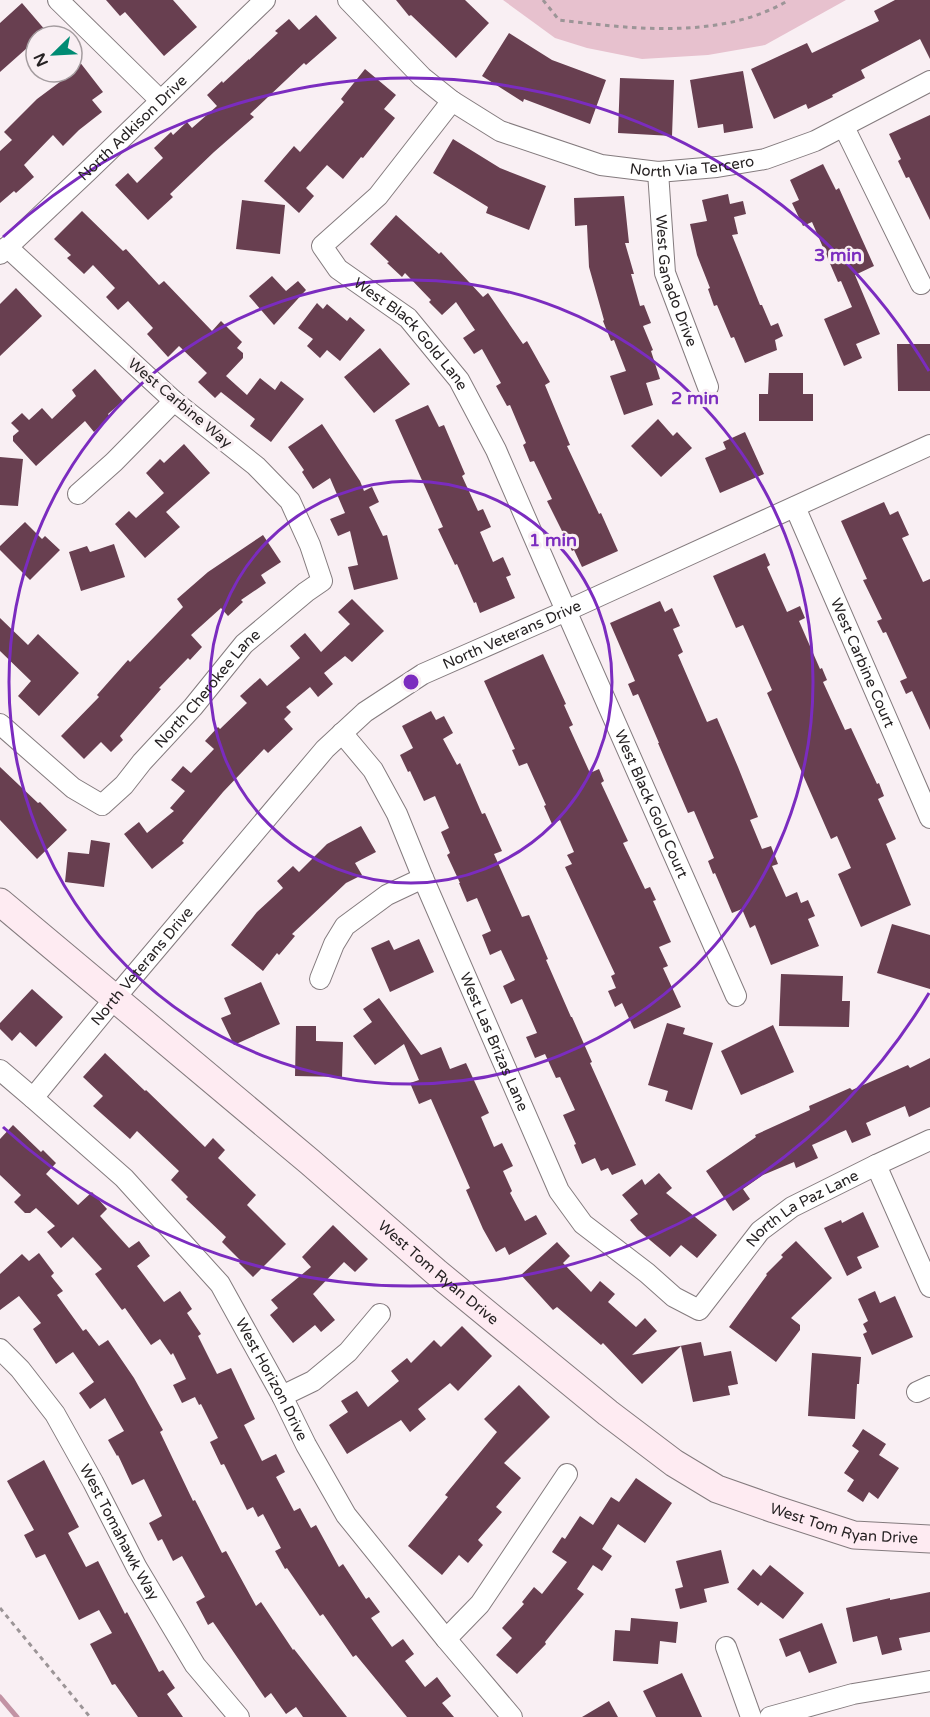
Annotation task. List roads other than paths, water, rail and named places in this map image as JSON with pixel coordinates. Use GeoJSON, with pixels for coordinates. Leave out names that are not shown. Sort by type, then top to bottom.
{"type":"FeatureCollection","features":[{"type":"Feature","properties":{"kind":"street"},"geometry":{"type":"LineString","coordinates":[[58,0],[160,100]]}},
{"type":"Feature","properties":{"kind":"street","name":"North Adkison Drive"},"geometry":{"type":"LineString","coordinates":[[4,250],[265,0]]}},
{"type":"Feature","properties":{"kind":"street","name":"North Via Tercero"},"geometry":{"type":"LineString","coordinates":[[348,0],[422,77],[452,101],[500,131],[601,165],[658,172],[717,167],[765,159],[815,141],[930,81]]}},
{"type":"Feature","properties":{"kind":"street","name":"West Black Gold Lane"},"geometry":{"type":"LineString","coordinates":[[452,101],[378,196],[322,246],[338,269],[408,318],[459,380],[496,450],[566,611]]}},
{"type":"Feature","properties":{"kind":"street"},"geometry":{"type":"LineString","coordinates":[[844,127],[921,284]]}},
{"type":"Feature","properties":{"kind":"street","name":"West Ganado Drive"},"geometry":{"type":"LineString","coordinates":[[658,172],[665,273],[708,387]]}},
{"type":"Feature","properties":{"kind":"street","name":"West Carbine Way"},"geometry":{"type":"LineString","coordinates":[[4,250],[174,401],[256,466],[290,501],[310,545],[322,581]]}},
{"type":"Feature","properties":{"kind":"street"},"geometry":{"type":"LineString","coordinates":[[78,494],[114,462],[174,401]]}},
{"type":"Feature","properties":{"kind":"street","name":"North Veterans Drive"},"geometry":{"type":"LineString","coordinates":[[33,1098],[325,749],[365,712],[423,674],[930,445]]}},
{"type":"Feature","properties":{"kind":"street","name":"West Carbine Court"},"geometry":{"type":"LineString","coordinates":[[795,507],[930,819]]}},
{"type":"Feature","properties":{"kind":"street","name":"North Cherokee Lane"},"geometry":{"type":"LineString","coordinates":[[0,724],[73,788],[102,805],[124,785],[192,708],[244,644],[322,581]]}},
{"type":"Feature","properties":{"kind":"street","name":"West Black Gold Court"},"geometry":{"type":"LineString","coordinates":[[566,611],[736,996]]}},
{"type":"Feature","properties":{"kind":"street","name":"West Las Brizas Lane"},"geometry":{"type":"LineString","coordinates":[[342,733],[373,770],[397,813],[559,1191],[583,1224],[647,1273],[674,1297],[699,1310]]}},
{"type":"Feature","properties":{"kind":"street"},"geometry":{"type":"LineString","coordinates":[[320,979],[334,944],[345,926],[387,895],[423,878]]}},
{"type":"Feature","properties":{"kind":"street","name":"West Tom Ryan Drive"},"geometry":{"type":"LineString","coordinates":[[0,902],[310,1161],[445,1280],[608,1413],[674,1463],[717,1489],[854,1535],[930,1539]]}},
{"type":"Feature","properties":{"kind":"street","name":"West Horizon Drive"},"geometry":{"type":"LineString","coordinates":[[0,1070],[123,1178],[220,1284],[346,1515],[512,1717]]}},
{"type":"Feature","properties":{"kind":"street","name":"North La Paz Lane"},"geometry":{"type":"LineString","coordinates":[[699,1310],[760,1231],[792,1207],[930,1140]]}},
{"type":"Feature","properties":{"kind":"street"},"geometry":{"type":"LineString","coordinates":[[876,1165],[930,1287]]}},
{"type":"Feature","properties":{"kind":"street"},"geometry":{"type":"LineString","coordinates":[[282,1396],[313,1381],[348,1352],[381,1314]]}},
{"type":"Feature","properties":{"kind":"street","name":"West Tomahawk Way"},"geometry":{"type":"LineString","coordinates":[[0,1349],[20,1369],[55,1414],[137,1568],[195,1665],[239,1717]]}},
{"type":"Feature","properties":{"kind":"street"},"geometry":{"type":"LineString","coordinates":[[446,1639],[480,1604],[567,1474]]}},
{"type":"Feature","properties":{"kind":"street"},"geometry":{"type":"LineString","coordinates":[[726,1647],[751,1717]]}},
{"type":"Feature","properties":{"kind":"street"},"geometry":{"type":"LineString","coordinates":[[770,1717],[853,1694],[930,1681]]}},
{"type":"Feature","properties":{"kind":"waterway"},"geometry":{"type":"LineString","coordinates":[[0,1697],[17,1717]]}}]}
